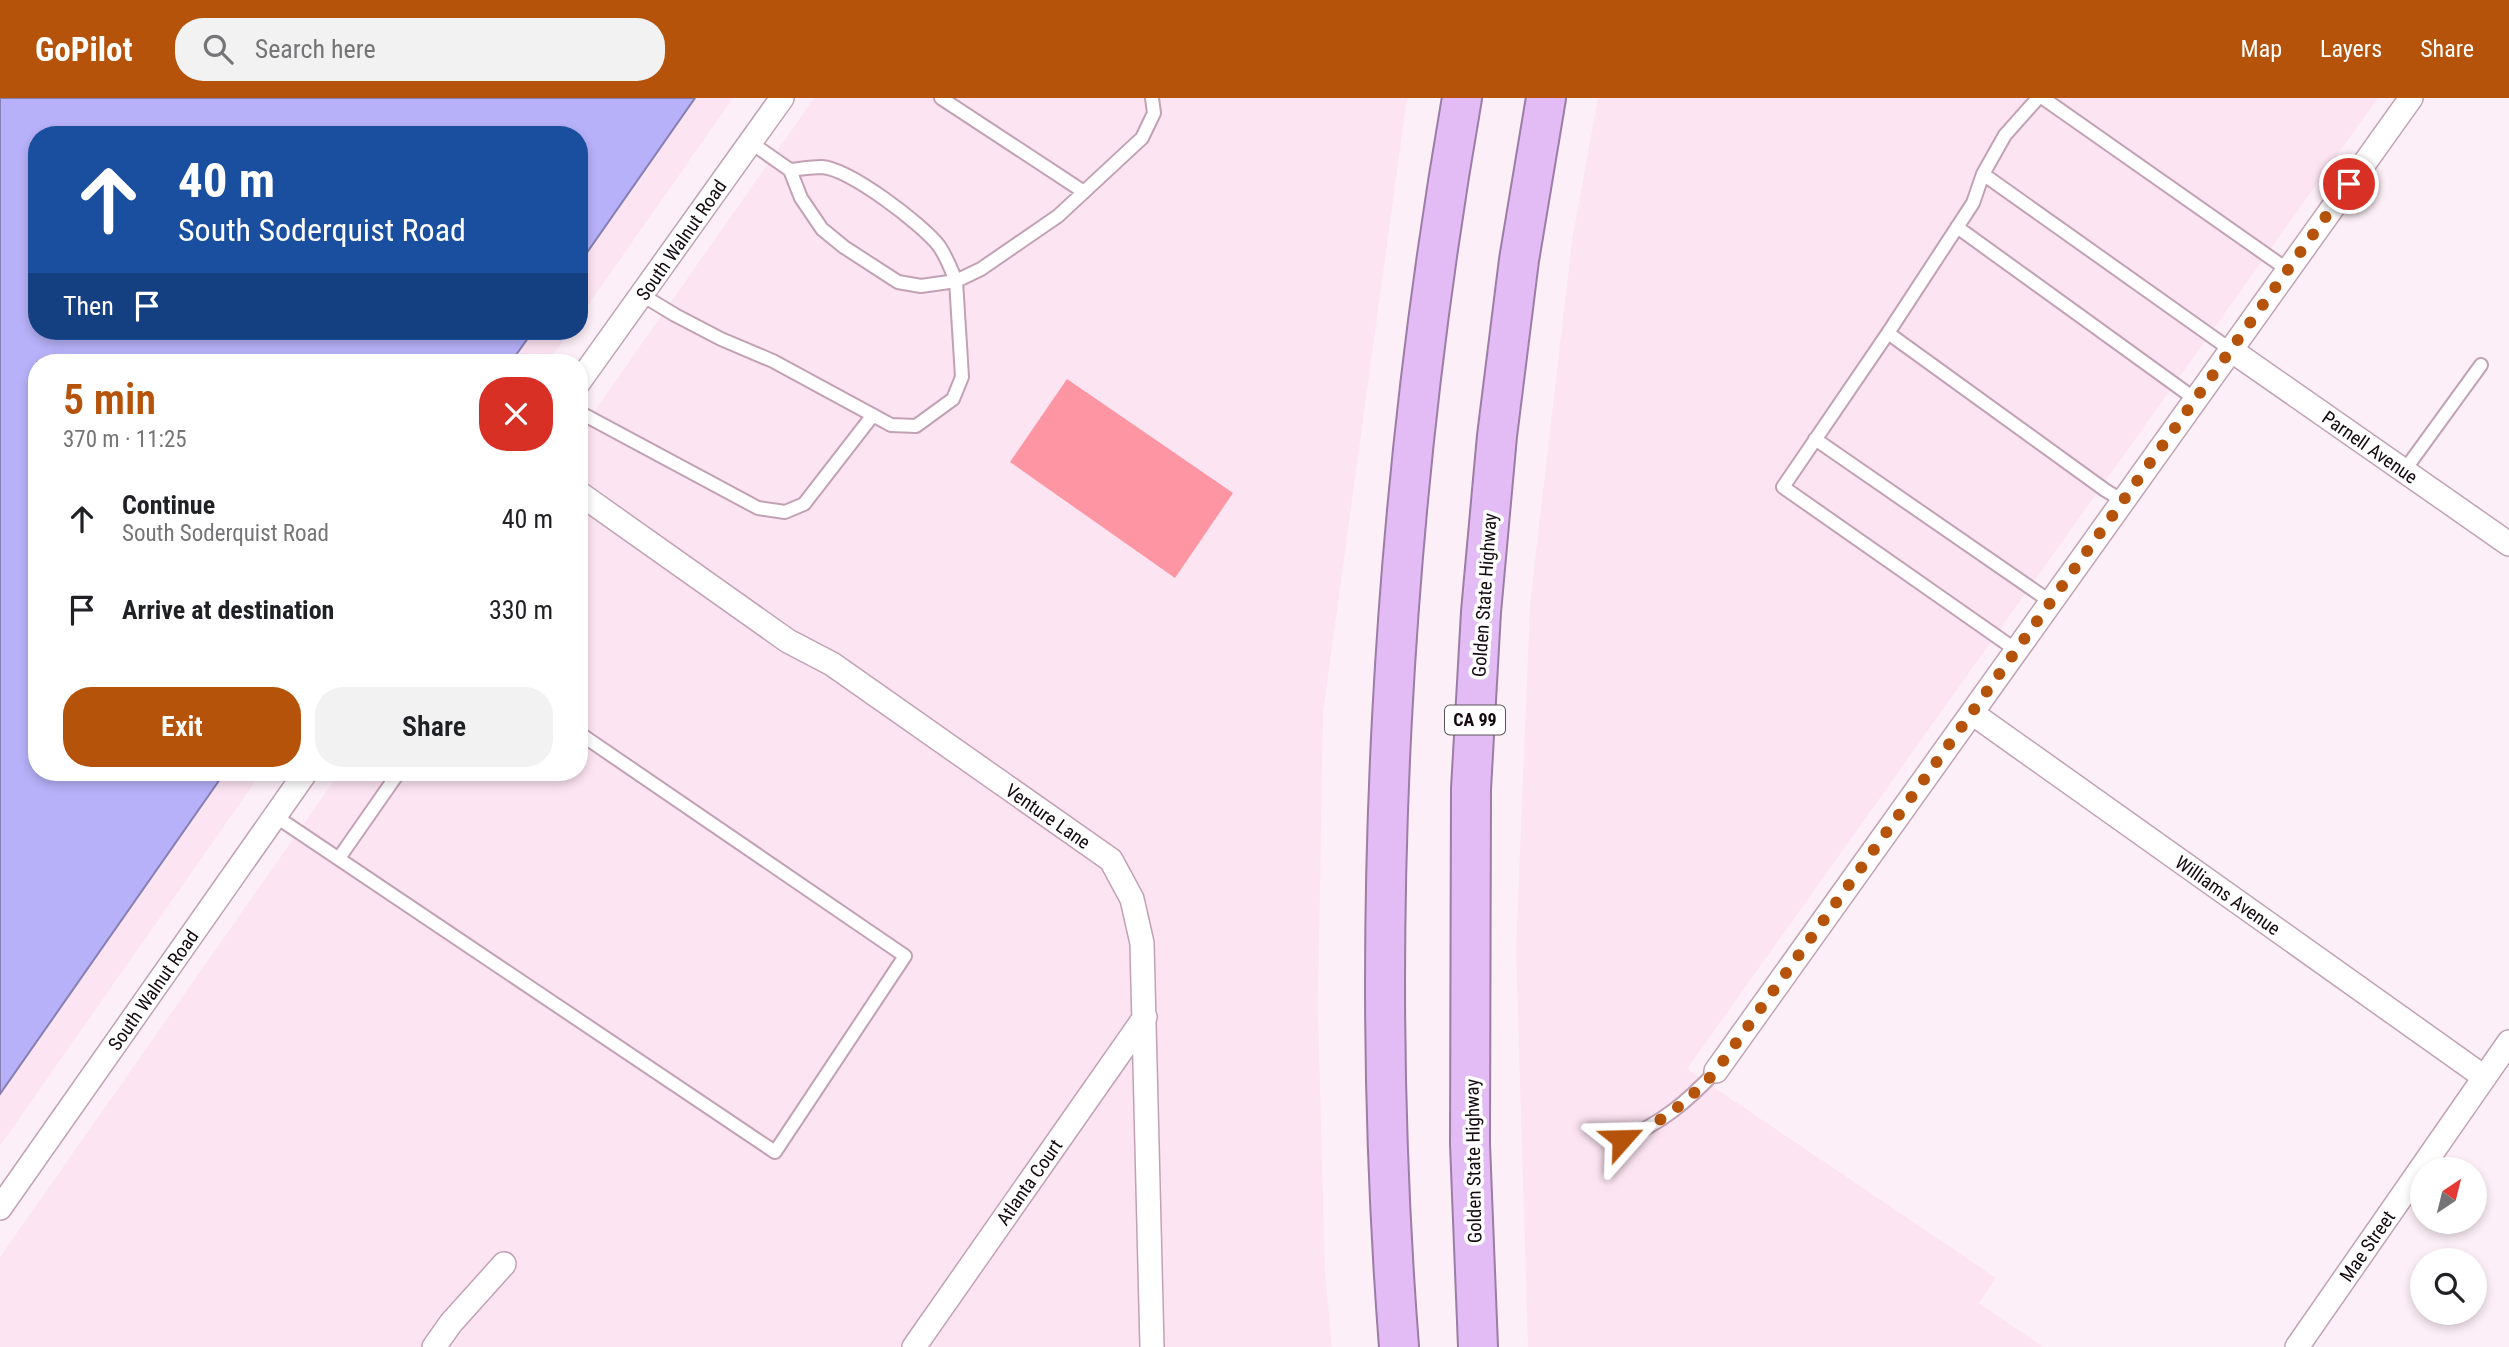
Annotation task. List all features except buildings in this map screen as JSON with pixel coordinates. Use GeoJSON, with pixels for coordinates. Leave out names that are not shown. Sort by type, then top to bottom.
{"type":"FeatureCollection","features":[{"type":"Feature","properties":{"kind":"highway"},"geometry":{"type":"LineString","coordinates":[[1399,1347],[1386,1066],[1387,885],[1393,703],[1406,522],[1425,342],[1462,98]]}},
{"type":"Feature","properties":{"kind":"highway","name":"Golden State Highway"},"geometry":{"type":"LineString","coordinates":[[1478,1347],[1470,1144],[1471,803],[1481,612],[1497,436],[1519,260],[1546,98]]}},
{"type":"Feature","properties":{"kind":"street","name":"South Walnut Road"},"geometry":{"type":"LineString","coordinates":[[588,370],[782,98]]}},
{"type":"Feature","properties":{"kind":"street"},"geometry":{"type":"LineString","coordinates":[[1716,1071],[2410,98]]}},
{"type":"Feature","properties":{"kind":"street","name":"Parnell Avenue"},"geometry":{"type":"LineString","coordinates":[[2231,349],[2509,544]]}},
{"type":"Feature","properties":{"kind":"street","name":"Venture Lane"},"geometry":{"type":"LineString","coordinates":[[588,499],[788,641],[832,664],[1111,860],[1132,899],[1142,943],[1152,1347]]}},
{"type":"Feature","properties":{"kind":"street","name":"Williams Avenue"},"geometry":{"type":"LineString","coordinates":[[1972,713],[2484,1077]]}},
{"type":"Feature","properties":{"kind":"street","name":"South Walnut Road"},"geometry":{"type":"LineString","coordinates":[[0,1208],[300,781]]}},
{"type":"Feature","properties":{"kind":"street","name":"Atlanta Court"},"geometry":{"type":"LineString","coordinates":[[914,1347],[1145,1017]]}},
{"type":"Feature","properties":{"kind":"street","name":"Mae Street"},"geometry":{"type":"LineString","coordinates":[[2297,1347],[2509,1042]]}},
{"type":"Feature","properties":{"kind":"street"},"geometry":{"type":"LineString","coordinates":[[434,1347],[451,1323],[504,1264]]}},
{"type":"Feature","properties":{"kind":"lane"},"geometry":{"type":"LineString","coordinates":[[941,98],[1084,192]]}},
{"type":"Feature","properties":{"kind":"lane"},"geometry":{"type":"LineString","coordinates":[[750,142],[790,170],[801,198],[822,229],[844,247],[898,282],[921,286],[956,281],[981,269],[1058,216],[1142,138],[1154,113],[1152,98]]}},
{"type":"Feature","properties":{"kind":"lane"},"geometry":{"type":"LineString","coordinates":[[2016,650],[1783,487],[1973,203],[1983,174],[2005,135],[2040,98],[2288,270]]}},
{"type":"Feature","properties":{"kind":"lane"},"geometry":{"type":"LineString","coordinates":[[642,295],[675,315],[721,339],[773,361],[891,425],[916,426],[953,399],[962,377],[956,281],[940,248],[922,227],[857,181],[825,167],[790,170]]}},
{"type":"Feature","properties":{"kind":"lane"},"geometry":{"type":"LineString","coordinates":[[1983,174],[2231,349]]}},
{"type":"Feature","properties":{"kind":"lane"},"geometry":{"type":"LineString","coordinates":[[1957,227],[2196,399]]}},
{"type":"Feature","properties":{"kind":"lane"},"geometry":{"type":"LineString","coordinates":[[1888,333],[2123,501]]}},
{"type":"Feature","properties":{"kind":"lane"},"geometry":{"type":"LineString","coordinates":[[2404,471],[2481,365]]}},
{"type":"Feature","properties":{"kind":"lane"},"geometry":{"type":"LineString","coordinates":[[588,417],[758,508],[785,512],[804,504],[873,415]]}},
{"type":"Feature","properties":{"kind":"lane"},"geometry":{"type":"LineString","coordinates":[[1815,439],[2050,602]]}},
{"type":"Feature","properties":{"kind":"lane"},"geometry":{"type":"LineString","coordinates":[[275,816],[775,1152],[905,956],[588,739]]}},
{"type":"Feature","properties":{"kind":"lane"},"geometry":{"type":"LineString","coordinates":[[340,858],[393,781]]}},
{"type":"Feature","properties":{"kind":"lane"},"geometry":{"type":"LineString","coordinates":[[1622,1139],[1646,1130],[1690,1099],[1716,1071]]}},
{"type":"Feature","properties":{"kind":"shaded area"},"geometry":{"type":"Polygon","coordinates":[[[0,98],[733,98],[588,305],[588,126],[28,126],[28,340],[564,340],[554,354],[28,354],[28,781],[256,781],[0,1146],[0,98]]]}},
{"type":"Feature","properties":{"kind":"shaded area"},"geometry":{"type":"Polygon","coordinates":[[[0,98],[695,98],[588,251],[588,126],[28,126],[28,340],[527,340],[517,354],[28,354],[28,781],[219,781],[0,1094],[0,98]]]}},
{"type":"Feature","properties":{"kind":"shaded area"},"geometry":{"type":"Polygon","coordinates":[[[814,98],[1407,98],[1323,713],[1318,1008],[1325,1272],[1332,1347],[0,1347],[0,1257],[334,781],[588,781],[588,420],[814,98]]]}},
{"type":"Feature","properties":{"kind":"shaded area"},"geometry":{"type":"Polygon","coordinates":[[[1598,98],[2378,98],[1687,1069],[1996,1278],[1979,1303],[2043,1347],[1528,1347],[1516,950],[1530,604],[1572,241],[1598,98]]]}},
{"type":"Feature","properties":{"kind":"route"},"geometry":{"type":"LineString","coordinates":[[1622,1139],[1646,1130],[1690,1099],[1716,1071],[2349,184]]}}]}
